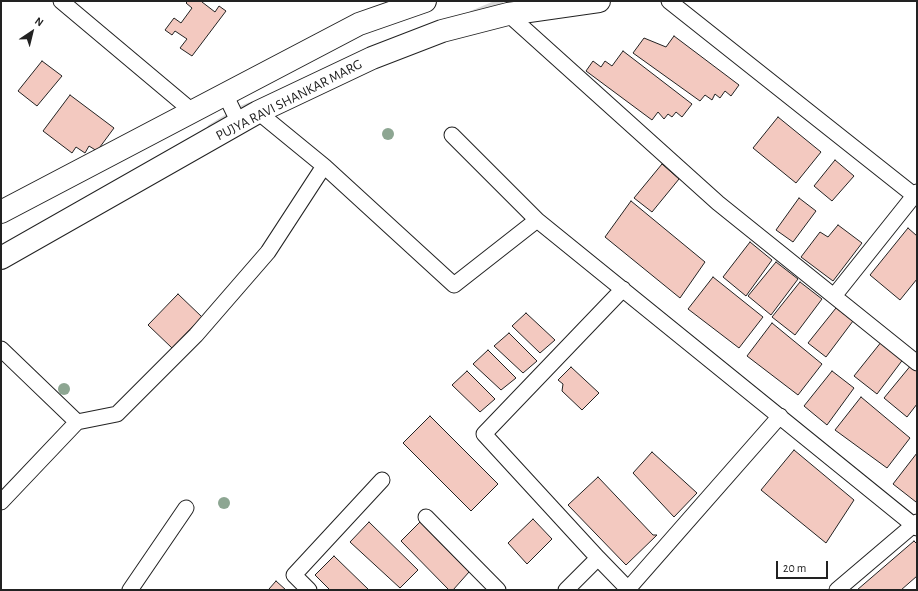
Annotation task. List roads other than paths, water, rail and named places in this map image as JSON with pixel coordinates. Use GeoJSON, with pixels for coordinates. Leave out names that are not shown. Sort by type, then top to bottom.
{"type":"FeatureCollection","features":[{"type":"Feature","properties":{"kind":"main road"},"geometry":{"type":"LineString","coordinates":[[1,212],[359,24],[425,1]]}},
{"type":"Feature","properties":{"kind":"main road","name":"PUJYA RAVI SHANKAR MARG"},"geometry":{"type":"LineString","coordinates":[[1,258],[258,112],[372,58],[442,30],[508,14],[599,1]]}},
{"type":"Feature","properties":{"kind":"street"},"geometry":{"type":"LineString","coordinates":[[61,1],[192,112]]}},
{"type":"Feature","properties":{"kind":"street"},"geometry":{"type":"LineString","coordinates":[[669,1],[916,194],[834,296]]}},
{"type":"Feature","properties":{"kind":"street"},"geometry":{"type":"LineString","coordinates":[[508,14],[718,204],[917,363]]}},
{"type":"Feature","properties":{"kind":"street"},"geometry":{"type":"LineString","coordinates":[[225,94],[239,123]]}},
{"type":"Feature","properties":{"kind":"street"},"geometry":{"type":"LineString","coordinates":[[258,112],[324,166],[454,285],[537,220]]}},
{"type":"Feature","properties":{"kind":"street"},"geometry":{"type":"LineString","coordinates":[[452,135],[537,220],[916,525],[837,590]]}},
{"type":"Feature","properties":{"kind":"street"},"geometry":{"type":"LineString","coordinates":[[1,502],[77,422],[117,414],[196,335],[268,252],[324,166]]}},
{"type":"Feature","properties":{"kind":"street"},"geometry":{"type":"LineString","coordinates":[[623,289],[484,434],[598,558],[628,588],[780,416]]}},
{"type":"Feature","properties":{"kind":"street"},"geometry":{"type":"LineString","coordinates":[[1,349],[77,422]]}},
{"type":"Feature","properties":{"kind":"street"},"geometry":{"type":"LineString","coordinates":[[309,590],[294,576],[382,480]]}},
{"type":"Feature","properties":{"kind":"street"},"geometry":{"type":"LineString","coordinates":[[130,590],[186,508]]}},
{"type":"Feature","properties":{"kind":"street"},"geometry":{"type":"LineString","coordinates":[[426,517],[498,590]]}},
{"type":"Feature","properties":{"kind":"street"},"geometry":{"type":"LineString","coordinates":[[566,590],[598,558]]}},
{"type":"Feature","properties":{"kind":"waterway"},"geometry":{"type":"LineString","coordinates":[[472,13],[501,1]]}},
{"type":"Feature","properties":{"kind":"waterway"},"geometry":{"type":"LineString","coordinates":[[210,127],[239,109],[249,105]]}}]}
